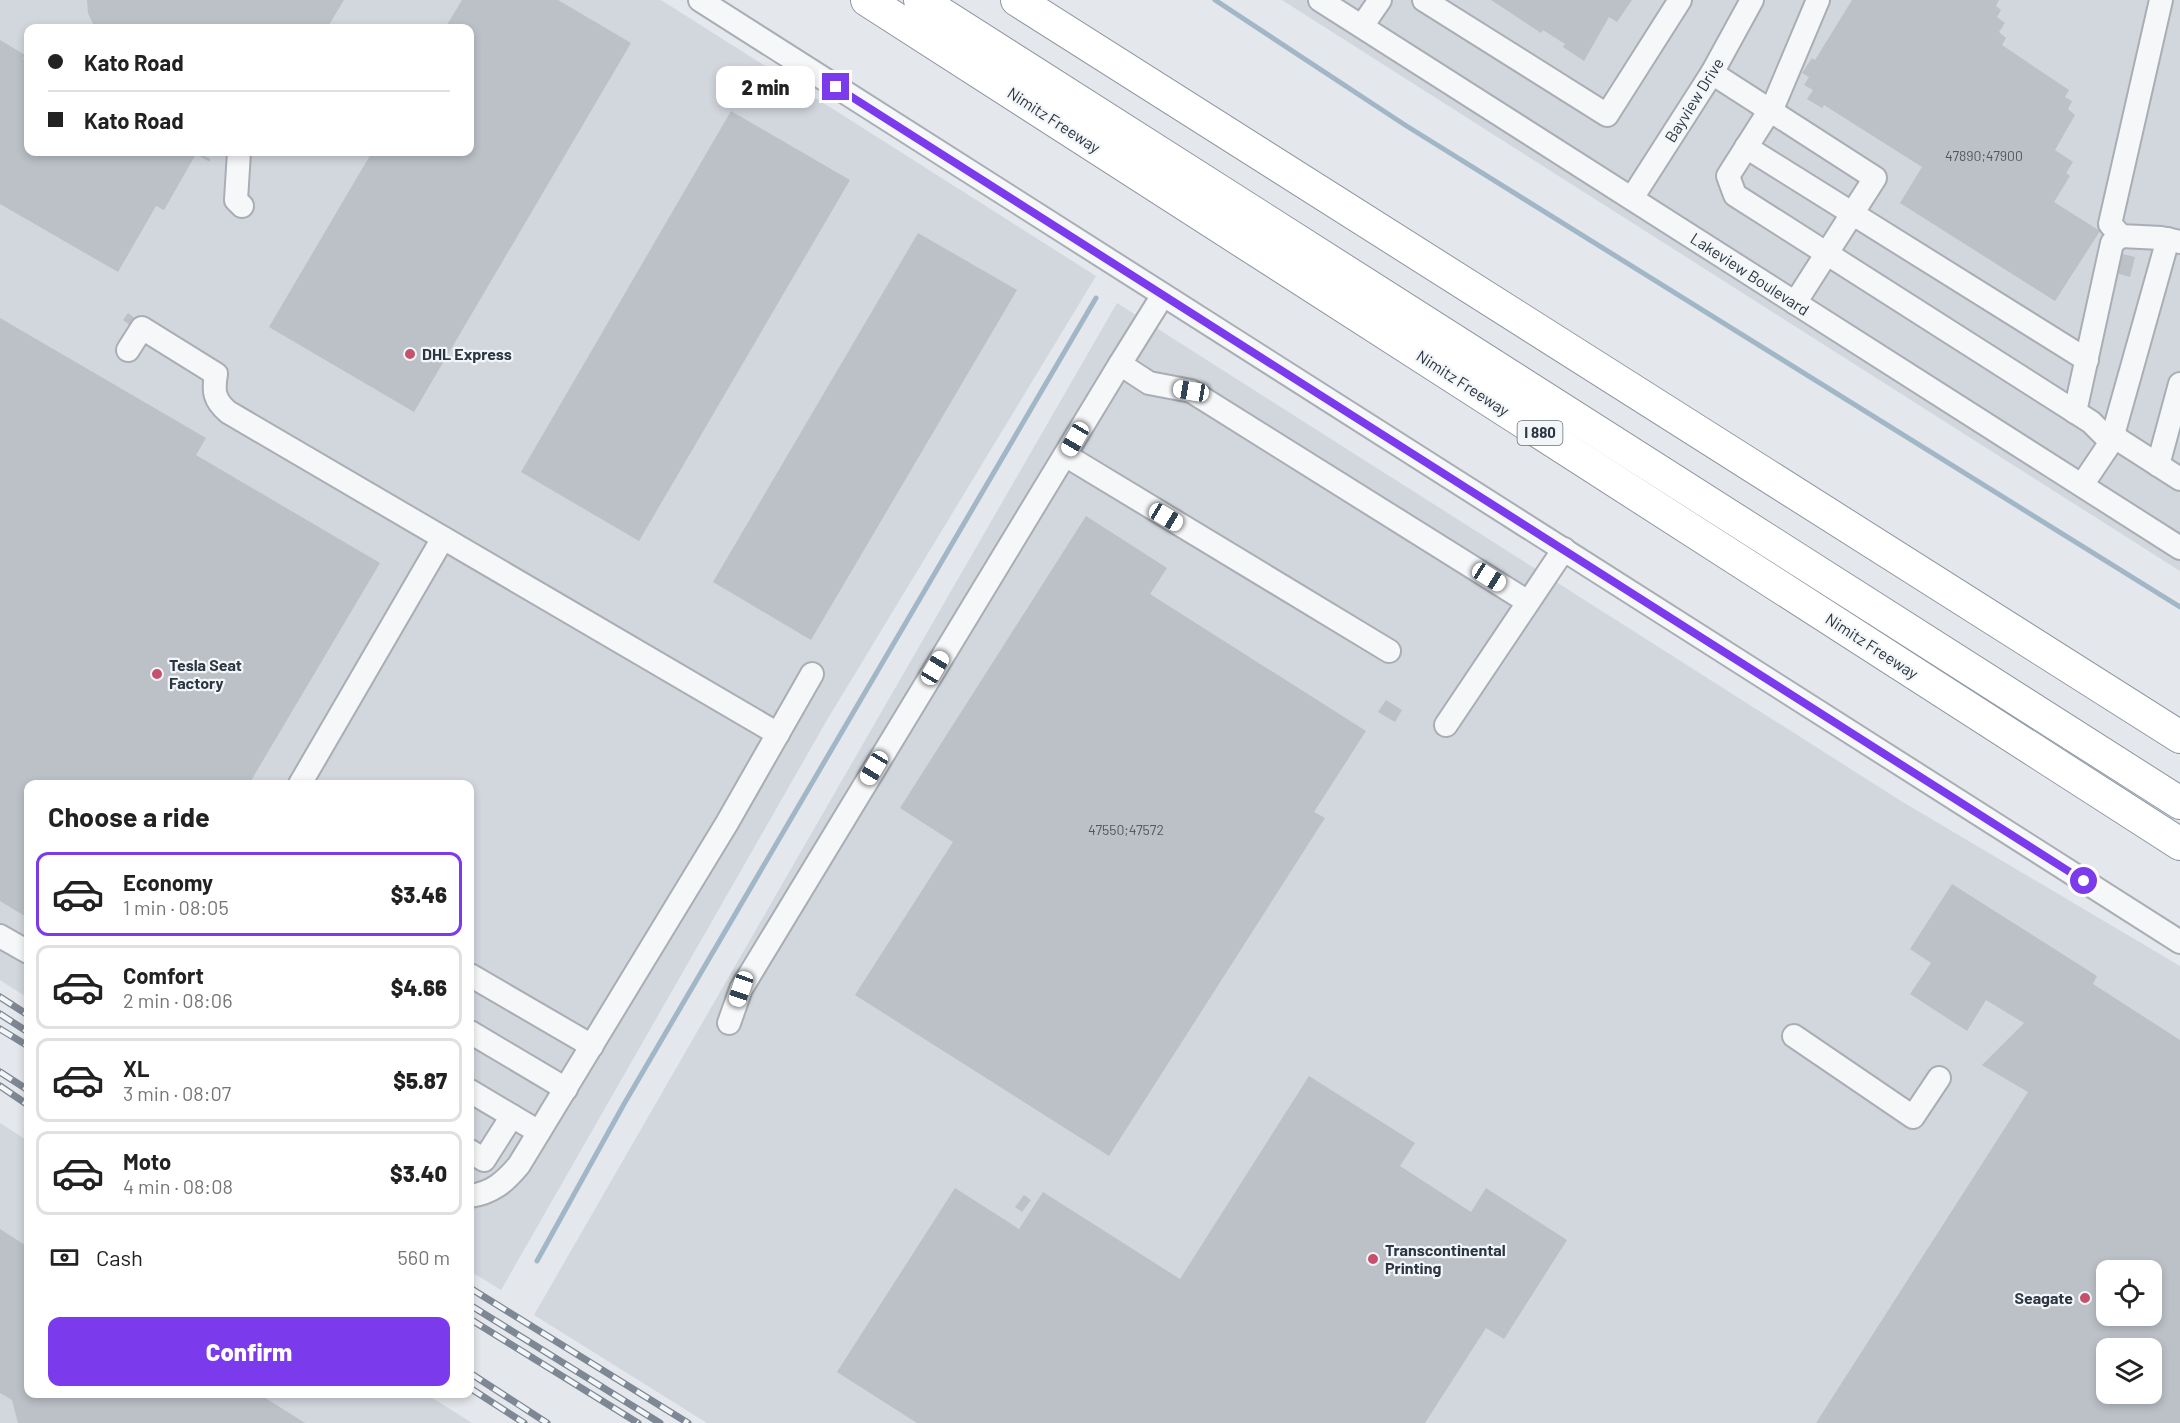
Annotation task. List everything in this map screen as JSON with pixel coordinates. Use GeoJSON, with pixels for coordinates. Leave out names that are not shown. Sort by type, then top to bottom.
{"type":"FeatureCollection","features":[{"type":"Feature","properties":{"kind":"highway","name":"Nimitz Freeway"},"geometry":{"type":"LineString","coordinates":[[867,0],[2180,844]]}},
{"type":"Feature","properties":{"kind":"highway","name":"I 880"},"geometry":{"type":"LineString","coordinates":[[920,0],[2180,803]]}},
{"type":"Feature","properties":{"kind":"highway"},"geometry":{"type":"LineString","coordinates":[[1017,0],[2180,737]]}},
{"type":"Feature","properties":{"kind":"street"},"geometry":{"type":"LineString","coordinates":[[700,0],[2180,942]]}},
{"type":"Feature","properties":{"kind":"street","name":"Lakeview Boulevard"},"geometry":{"type":"LineString","coordinates":[[1320,0],[2180,548]]}},
{"type":"Feature","properties":{"kind":"street"},"geometry":{"type":"LineString","coordinates":[[1362,26],[1380,0]]}},
{"type":"Feature","properties":{"kind":"street"},"geometry":{"type":"LineString","coordinates":[[1424,0],[1607,115],[1680,0]]}},
{"type":"Feature","properties":{"kind":"street","name":"Bayview Drive"},"geometry":{"type":"LineString","coordinates":[[1632,198],[1712,73],[1752,0]]}},
{"type":"Feature","properties":{"kind":"street"},"geometry":{"type":"LineString","coordinates":[[1818,0],[1771,109],[1728,176],[1736,195],[2091,422],[2112,439],[2180,479]]}},
{"type":"Feature","properties":{"kind":"street"},"geometry":{"type":"LineString","coordinates":[[2082,485],[2112,439],[2174,241],[2121,236],[2110,224],[2161,0]]}},
{"type":"Feature","properties":{"kind":"street"},"geometry":{"type":"LineString","coordinates":[[1712,73],[1875,178],[1795,303]]}},
{"type":"Feature","properties":{"kind":"street"},"geometry":{"type":"LineString","coordinates":[[1746,147],[2087,360]]}},
{"type":"Feature","properties":{"kind":"street"},"geometry":{"type":"LineString","coordinates":[[239,156],[236,200],[242,206]]}},
{"type":"Feature","properties":{"kind":"street"},"geometry":{"type":"LineString","coordinates":[[2075,412],[2112,243],[2121,236]]}},
{"type":"Feature","properties":{"kind":"street"},"geometry":{"type":"LineString","coordinates":[[729,1023],[741,989],[1163,295]]}},
{"type":"Feature","properties":{"kind":"street"},"geometry":{"type":"LineString","coordinates":[[128,350],[142,328],[216,374],[214,393],[217,403],[228,412],[778,734]]}},
{"type":"Feature","properties":{"kind":"street"},"geometry":{"type":"LineString","coordinates":[[1120,364],[1149,383],[1191,391],[1528,602]]}},
{"type":"Feature","properties":{"kind":"street"},"geometry":{"type":"LineString","coordinates":[[2158,465],[2180,384]]}},
{"type":"Feature","properties":{"kind":"street"},"geometry":{"type":"LineString","coordinates":[[1065,455],[1389,651]]}},
{"type":"Feature","properties":{"kind":"street"},"geometry":{"type":"LineString","coordinates":[[302,780],[442,538]]}},
{"type":"Feature","properties":{"kind":"street"},"geometry":{"type":"LineString","coordinates":[[1446,725],[1564,549]]}},
{"type":"Feature","properties":{"kind":"street"},"geometry":{"type":"LineString","coordinates":[[474,1195],[491,1191],[506,1181],[519,1165],[812,674]]}},
{"type":"Feature","properties":{"kind":"street"},"geometry":{"type":"LineString","coordinates":[[0,936],[24,950]]}},
{"type":"Feature","properties":{"kind":"street"},"geometry":{"type":"LineString","coordinates":[[474,977],[592,1046]]}},
{"type":"Feature","properties":{"kind":"street"},"geometry":{"type":"LineString","coordinates":[[474,1034],[566,1089]]}},
{"type":"Feature","properties":{"kind":"street"},"geometry":{"type":"LineString","coordinates":[[1794,1036],[1913,1117],[1939,1078]]}},
{"type":"Feature","properties":{"kind":"street"},"geometry":{"type":"LineString","coordinates":[[474,1093],[539,1132]]}},
{"type":"Feature","properties":{"kind":"street"},"geometry":{"type":"LineString","coordinates":[[474,1154],[484,1160],[512,1116]]}},
{"type":"Feature","properties":{"kind":"shaded area"},"geometry":{"type":"Polygon","coordinates":[[[0,0],[661,0],[1096,276],[827,720],[501,1290],[474,1273],[474,780],[24,780],[24,995],[0,980],[0,0]]]}},
{"type":"Feature","properties":{"kind":"shaded area"},"geometry":{"type":"Polygon","coordinates":[[[1282,0],[2180,0],[2180,571],[1282,0]]]}},
{"type":"Feature","properties":{"kind":"shaded area"},"geometry":{"type":"Polygon","coordinates":[[[1117,303],[1901,801],[2180,966],[2180,1423],[707,1423],[534,1315],[1117,303]]]}},
{"type":"Feature","properties":{"kind":"shaded area"},"geometry":{"type":"Polygon","coordinates":[[[0,1123],[24,1138],[24,1398],[432,1398],[472,1423],[0,1423],[0,1123]]]}},
{"type":"Feature","properties":{"kind":"building"},"geometry":{"type":"Polygon","coordinates":[[[87,0],[344,0],[329,24],[93,24],[88,13],[87,0]]]}},
{"type":"Feature","properties":{"kind":"building"},"geometry":{"type":"Polygon","coordinates":[[[462,0],[558,0],[631,43],[414,412],[269,327],[370,156],[474,156],[474,24],[447,24],[462,0]]]}},
{"type":"Feature","properties":{"kind":"building"},"geometry":{"type":"Polygon","coordinates":[[[1491,0],[1632,0],[1617,22],[1609,17],[1584,61],[1563,47],[1565,44],[1543,30],[1541,33],[1491,0]]]}},
{"type":"Feature","properties":{"kind":"building"},"geometry":{"type":"Polygon","coordinates":[[[1852,0],[1999,0],[1996,6],[2001,10],[1997,17],[2005,23],[1999,32],[2006,38],[2002,45],[2069,90],[2065,97],[2072,101],[2068,109],[2075,115],[2055,150],[2073,162],[2066,173],[2070,176],[2054,202],[2100,231],[2055,301],[1900,203],[1922,167],[1824,105],[1822,108],[1807,99],[1813,90],[1804,85],[1809,77],[1802,73],[1812,58],[1815,60],[1852,0]]]}},
{"type":"Feature","properties":{"kind":"building"},"geometry":{"type":"Polygon","coordinates":[[[0,40],[24,54],[24,156],[195,156],[164,210],[156,206],[118,272],[0,204],[0,40]]]}},
{"type":"Feature","properties":{"kind":"building"},"geometry":{"type":"Polygon","coordinates":[[[731,111],[850,180],[639,541],[521,472],[731,111]]]}},
{"type":"Feature","properties":{"kind":"building"},"geometry":{"type":"Polygon","coordinates":[[[200,156],[205,156],[210,159],[210,162],[200,156]]]}},
{"type":"Feature","properties":{"kind":"building"},"geometry":{"type":"Polygon","coordinates":[[[918,233],[1017,290],[811,640],[713,582],[918,233]]]}},
{"type":"Feature","properties":{"kind":"building"},"geometry":{"type":"Polygon","coordinates":[[[2114,252],[2135,257],[2130,277],[2109,271],[2114,252]]]}},
{"type":"Feature","properties":{"kind":"building"},"geometry":{"type":"Polygon","coordinates":[[[128,313],[140,322],[136,329],[123,320],[128,313]]]}},
{"type":"Feature","properties":{"kind":"building","name":"Tesla Seat Factory"},"geometry":{"type":"Polygon","coordinates":[[[0,318],[206,438],[196,455],[380,563],[251,780],[24,780],[24,916],[0,901],[0,318]]]}},
{"type":"Feature","properties":{"kind":"building"},"geometry":{"type":"Polygon","coordinates":[[[1086,516],[1167,568],[1150,594],[1366,731],[1314,812],[1325,818],[1109,1156],[855,995],[953,842],[900,808],[1086,516]]]}},
{"type":"Feature","properties":{"kind":"building"},"geometry":{"type":"Polygon","coordinates":[[[1386,700],[1402,710],[1395,722],[1378,712],[1386,700]]]}},
{"type":"Feature","properties":{"kind":"building"},"geometry":{"type":"Polygon","coordinates":[[[1952,884],[2097,976],[2093,984],[2180,1040],[2180,1423],[1816,1423],[2028,1092],[1982,1065],[2024,1023],[1986,1000],[1967,1031],[1910,994],[1931,963],[1910,949],[1952,884]]]}},
{"type":"Feature","properties":{"kind":"building","name":"Transcontinental Printing"},"geometry":{"type":"Polygon","coordinates":[[[1309,1076],[1415,1143],[1400,1166],[1471,1212],[1486,1188],[1567,1240],[1504,1339],[1486,1328],[1425,1423],[917,1423],[837,1372],[955,1188],[1019,1229],[1043,1192],[1180,1279],[1309,1076]]]}},
{"type":"Feature","properties":{"kind":"building"},"geometry":{"type":"Polygon","coordinates":[[[1024,1195],[1031,1200],[1022,1212],[1015,1207],[1024,1195]]]}},
{"type":"Feature","properties":{"kind":"building"},"geometry":{"type":"Polygon","coordinates":[[[0,1229],[24,1244],[24,1398],[265,1398],[305,1423],[18,1423],[12,1400],[0,1393],[0,1229]]]}},
{"type":"Feature","properties":{"kind":"waterway"},"geometry":{"type":"LineString","coordinates":[[1215,0],[1405,125],[2180,607]]}},
{"type":"Feature","properties":{"kind":"waterway"},"geometry":{"type":"LineString","coordinates":[[537,1261],[624,1104],[1096,298]]}},
{"type":"Feature","properties":{"kind":"railway"},"geometry":{"type":"LineString","coordinates":[[0,997],[24,1012]]}},
{"type":"Feature","properties":{"kind":"railway"},"geometry":{"type":"LineString","coordinates":[[0,1014],[24,1029]]}},
{"type":"Feature","properties":{"kind":"railway"},"geometry":{"type":"LineString","coordinates":[[0,1029],[24,1044]]}},
{"type":"Feature","properties":{"kind":"railway"},"geometry":{"type":"LineString","coordinates":[[0,1072],[24,1087]]}},
{"type":"Feature","properties":{"kind":"railway"},"geometry":{"type":"LineString","coordinates":[[0,1086],[24,1102]]}},
{"type":"Feature","properties":{"kind":"railway"},"geometry":{"type":"LineString","coordinates":[[474,1290],[688,1423]]}},
{"type":"Feature","properties":{"kind":"railway"},"geometry":{"type":"LineString","coordinates":[[474,1307],[660,1423]]}},
{"type":"Feature","properties":{"kind":"railway"},"geometry":{"type":"LineString","coordinates":[[474,1321],[638,1423]]}},
{"type":"Feature","properties":{"kind":"railway"},"geometry":{"type":"LineString","coordinates":[[474,1376],[547,1423]]}},
{"type":"Feature","properties":{"kind":"railway"},"geometry":{"type":"LineString","coordinates":[[474,1391],[524,1423]]}},
{"type":"Feature","properties":{"kind":"place","name":"DHL Express"},"geometry":{"type":"Point","coordinates":[410,354]}},
{"type":"Feature","properties":{"kind":"place","name":"Tesla Seat Factory"},"geometry":{"type":"Point","coordinates":[157,674]}},
{"type":"Feature","properties":{"kind":"place","name":"Transcontinental Printing"},"geometry":{"type":"Point","coordinates":[1373,1259]}},
{"type":"Feature","properties":{"kind":"place","name":"Seagate"},"geometry":{"type":"Point","coordinates":[2085,1298]}},
{"type":"Feature","properties":{"kind":"route"},"geometry":{"type":"LineString","coordinates":[[836,87],[2084,881]]}}]}
